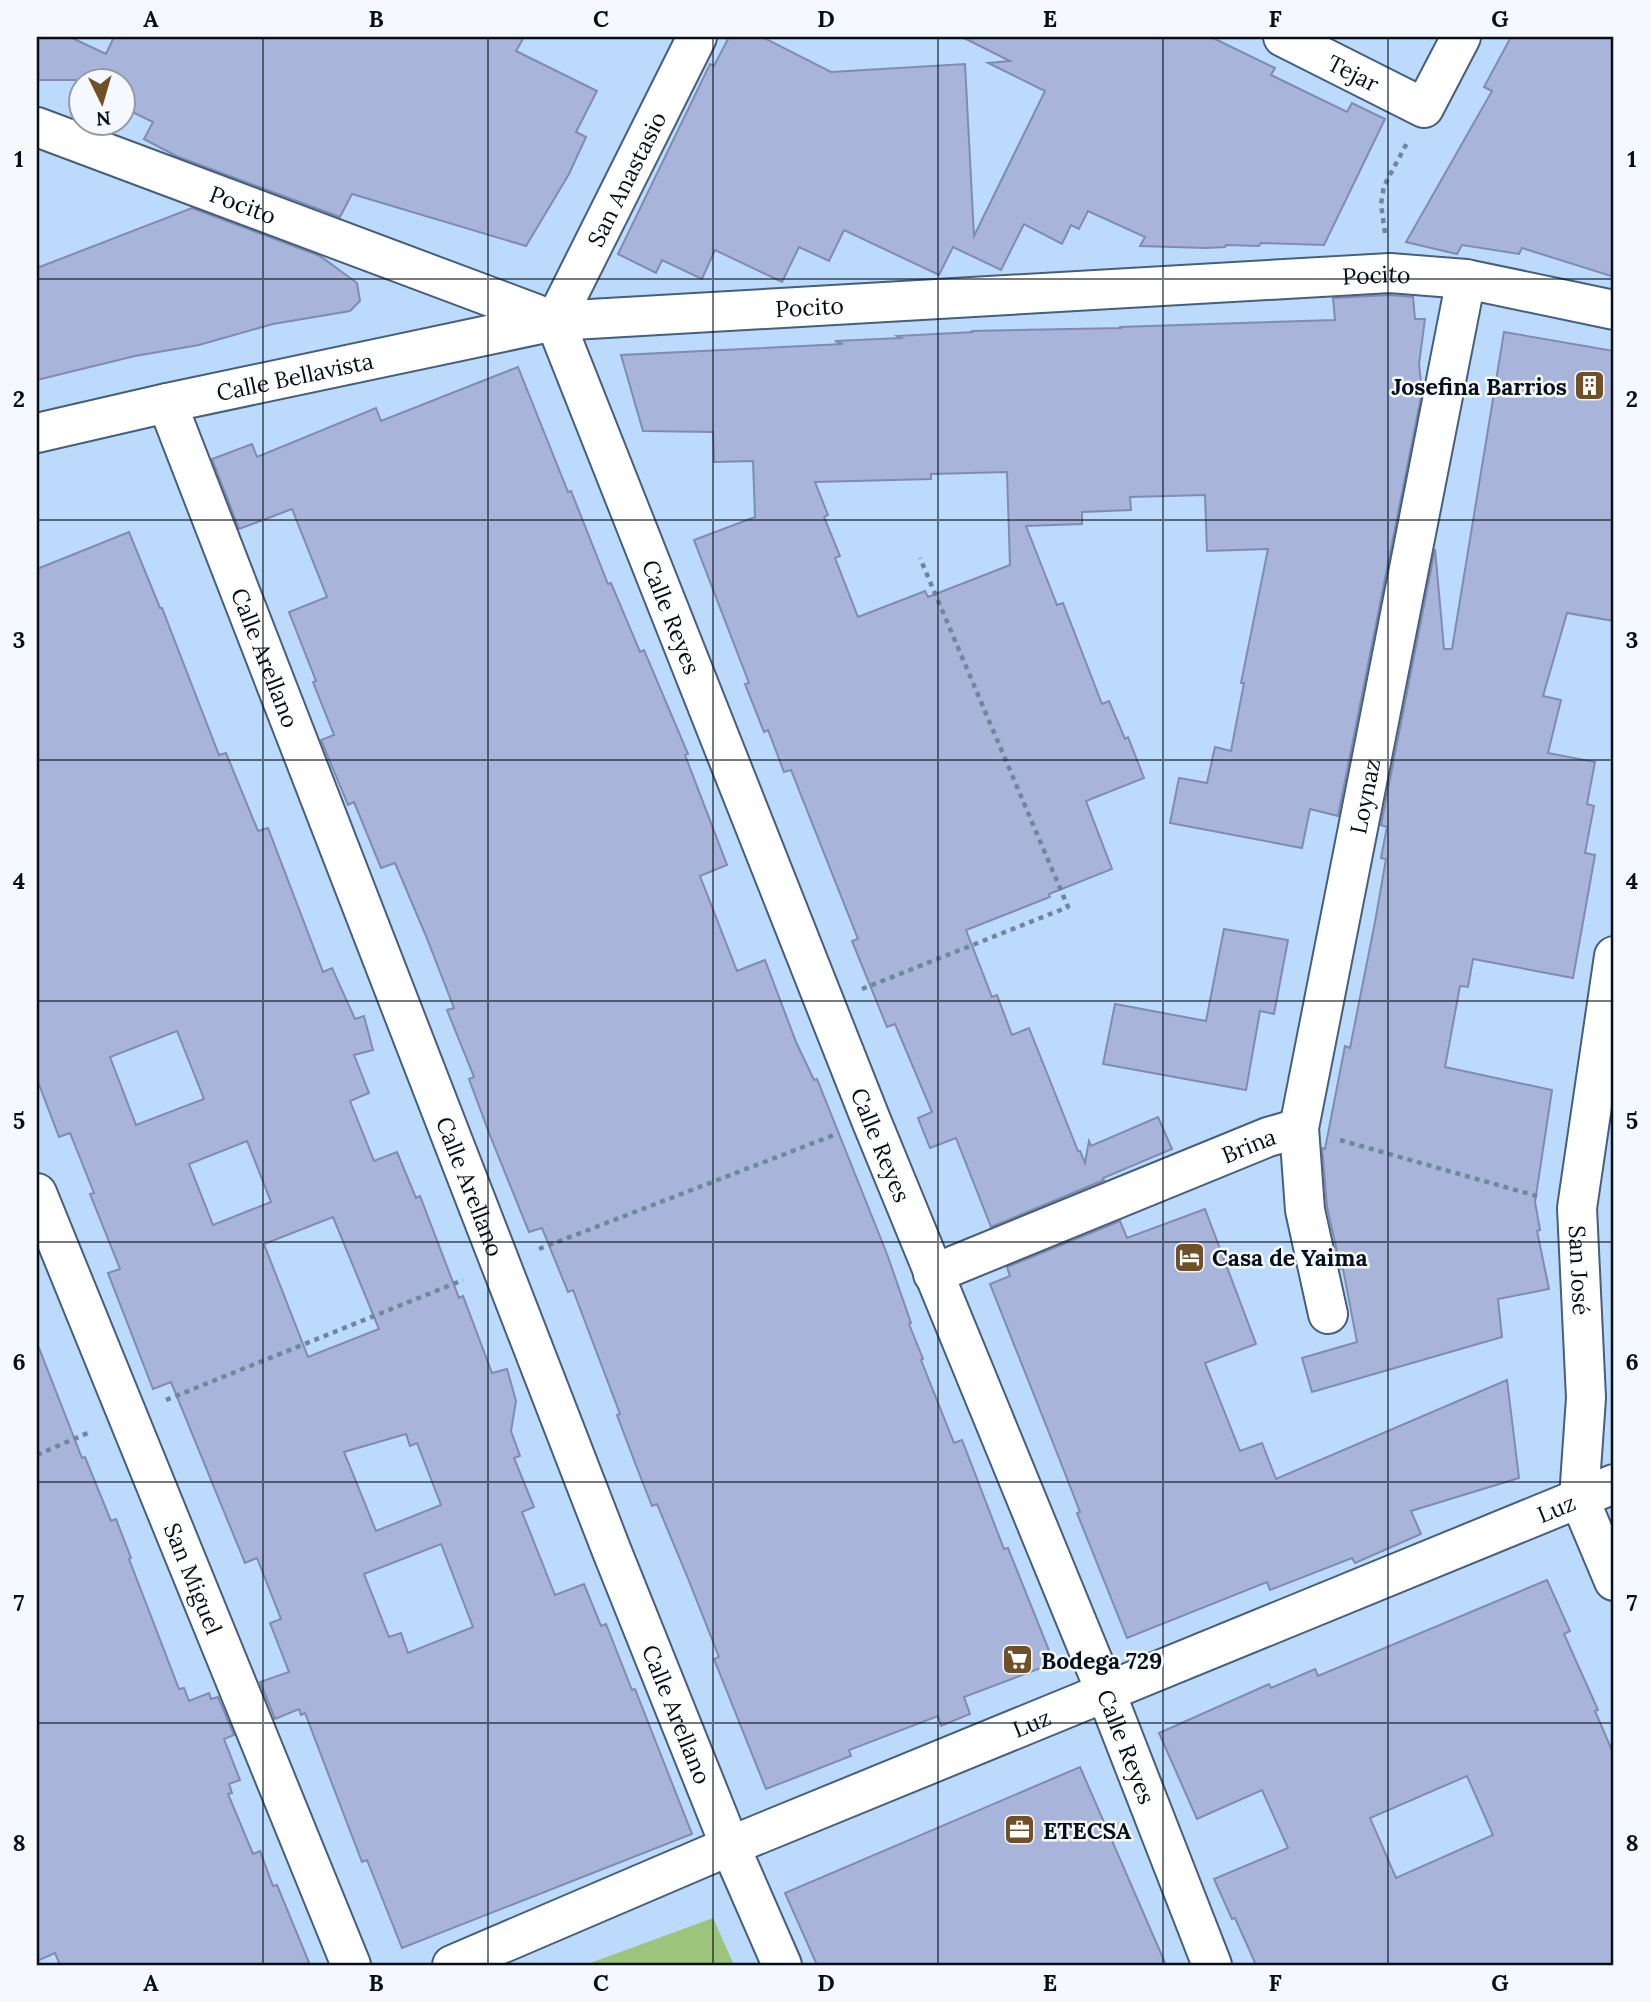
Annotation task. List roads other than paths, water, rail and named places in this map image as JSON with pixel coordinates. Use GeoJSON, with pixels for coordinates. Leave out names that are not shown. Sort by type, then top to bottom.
{"type":"FeatureCollection","features":[{"type":"Feature","properties":{"kind":"street","name":"San Anastasio"},"geometry":{"type":"LineString","coordinates":[[555,321],[697,37]]}},
{"type":"Feature","properties":{"kind":"street","name":"Tejar"},"geometry":{"type":"LineString","coordinates":[[1283,37],[1424,108],[1461,37]]}},
{"type":"Feature","properties":{"kind":"street","name":"Pocito"},"geometry":{"type":"LineString","coordinates":[[37,127],[555,321],[1390,273],[1466,279],[1614,310]]}},
{"type":"Feature","properties":{"kind":"street","name":"Loynaz"},"geometry":{"type":"LineString","coordinates":[[1328,1314],[1305,1210],[1299,1128],[1466,279]]}},
{"type":"Feature","properties":{"kind":"street","name":"Calle Bellavista"},"geometry":{"type":"LineString","coordinates":[[37,433],[555,321]]}},
{"type":"Feature","properties":{"kind":"street","name":"Calle Reyes"},"geometry":{"type":"LineString","coordinates":[[555,321],[871,1120],[1106,1693],[1212,1965]]}},
{"type":"Feature","properties":{"kind":"street","name":"Calle Arellano"},"geometry":{"type":"LineString","coordinates":[[167,403],[611,1549],[730,1846],[782,1965]]}},
{"type":"Feature","properties":{"kind":"street","name":"San José"},"geometry":{"type":"LineString","coordinates":[[1614,956],[1577,1208],[1586,1398],[1579,1498],[1614,1581]]}},
{"type":"Feature","properties":{"kind":"street","name":"Brina"},"geometry":{"type":"LineString","coordinates":[[933,1274],[1268,1138],[1299,1128]]}},
{"type":"Feature","properties":{"kind":"street","name":"San Miguel"},"geometry":{"type":"LineString","coordinates":[[37,1193],[351,1965]]}},
{"type":"Feature","properties":{"kind":"street","name":"Luz"},"geometry":{"type":"LineString","coordinates":[[452,1965],[730,1846],[1614,1484]]}},
{"type":"Feature","properties":{"kind":"place","name":"Josefina Barrios"},"geometry":{"type":"Point","coordinates":[1590,386]}},
{"type":"Feature","properties":{"kind":"place","name":"Casa de Yaima"},"geometry":{"type":"Point","coordinates":[1189,1257]}},
{"type":"Feature","properties":{"kind":"place","name":"Bodega 729"},"geometry":{"type":"Point","coordinates":[1018,1660]}},
{"type":"Feature","properties":{"kind":"place","name":"ETECSA"},"geometry":{"type":"Point","coordinates":[1020,1830]}}]}
